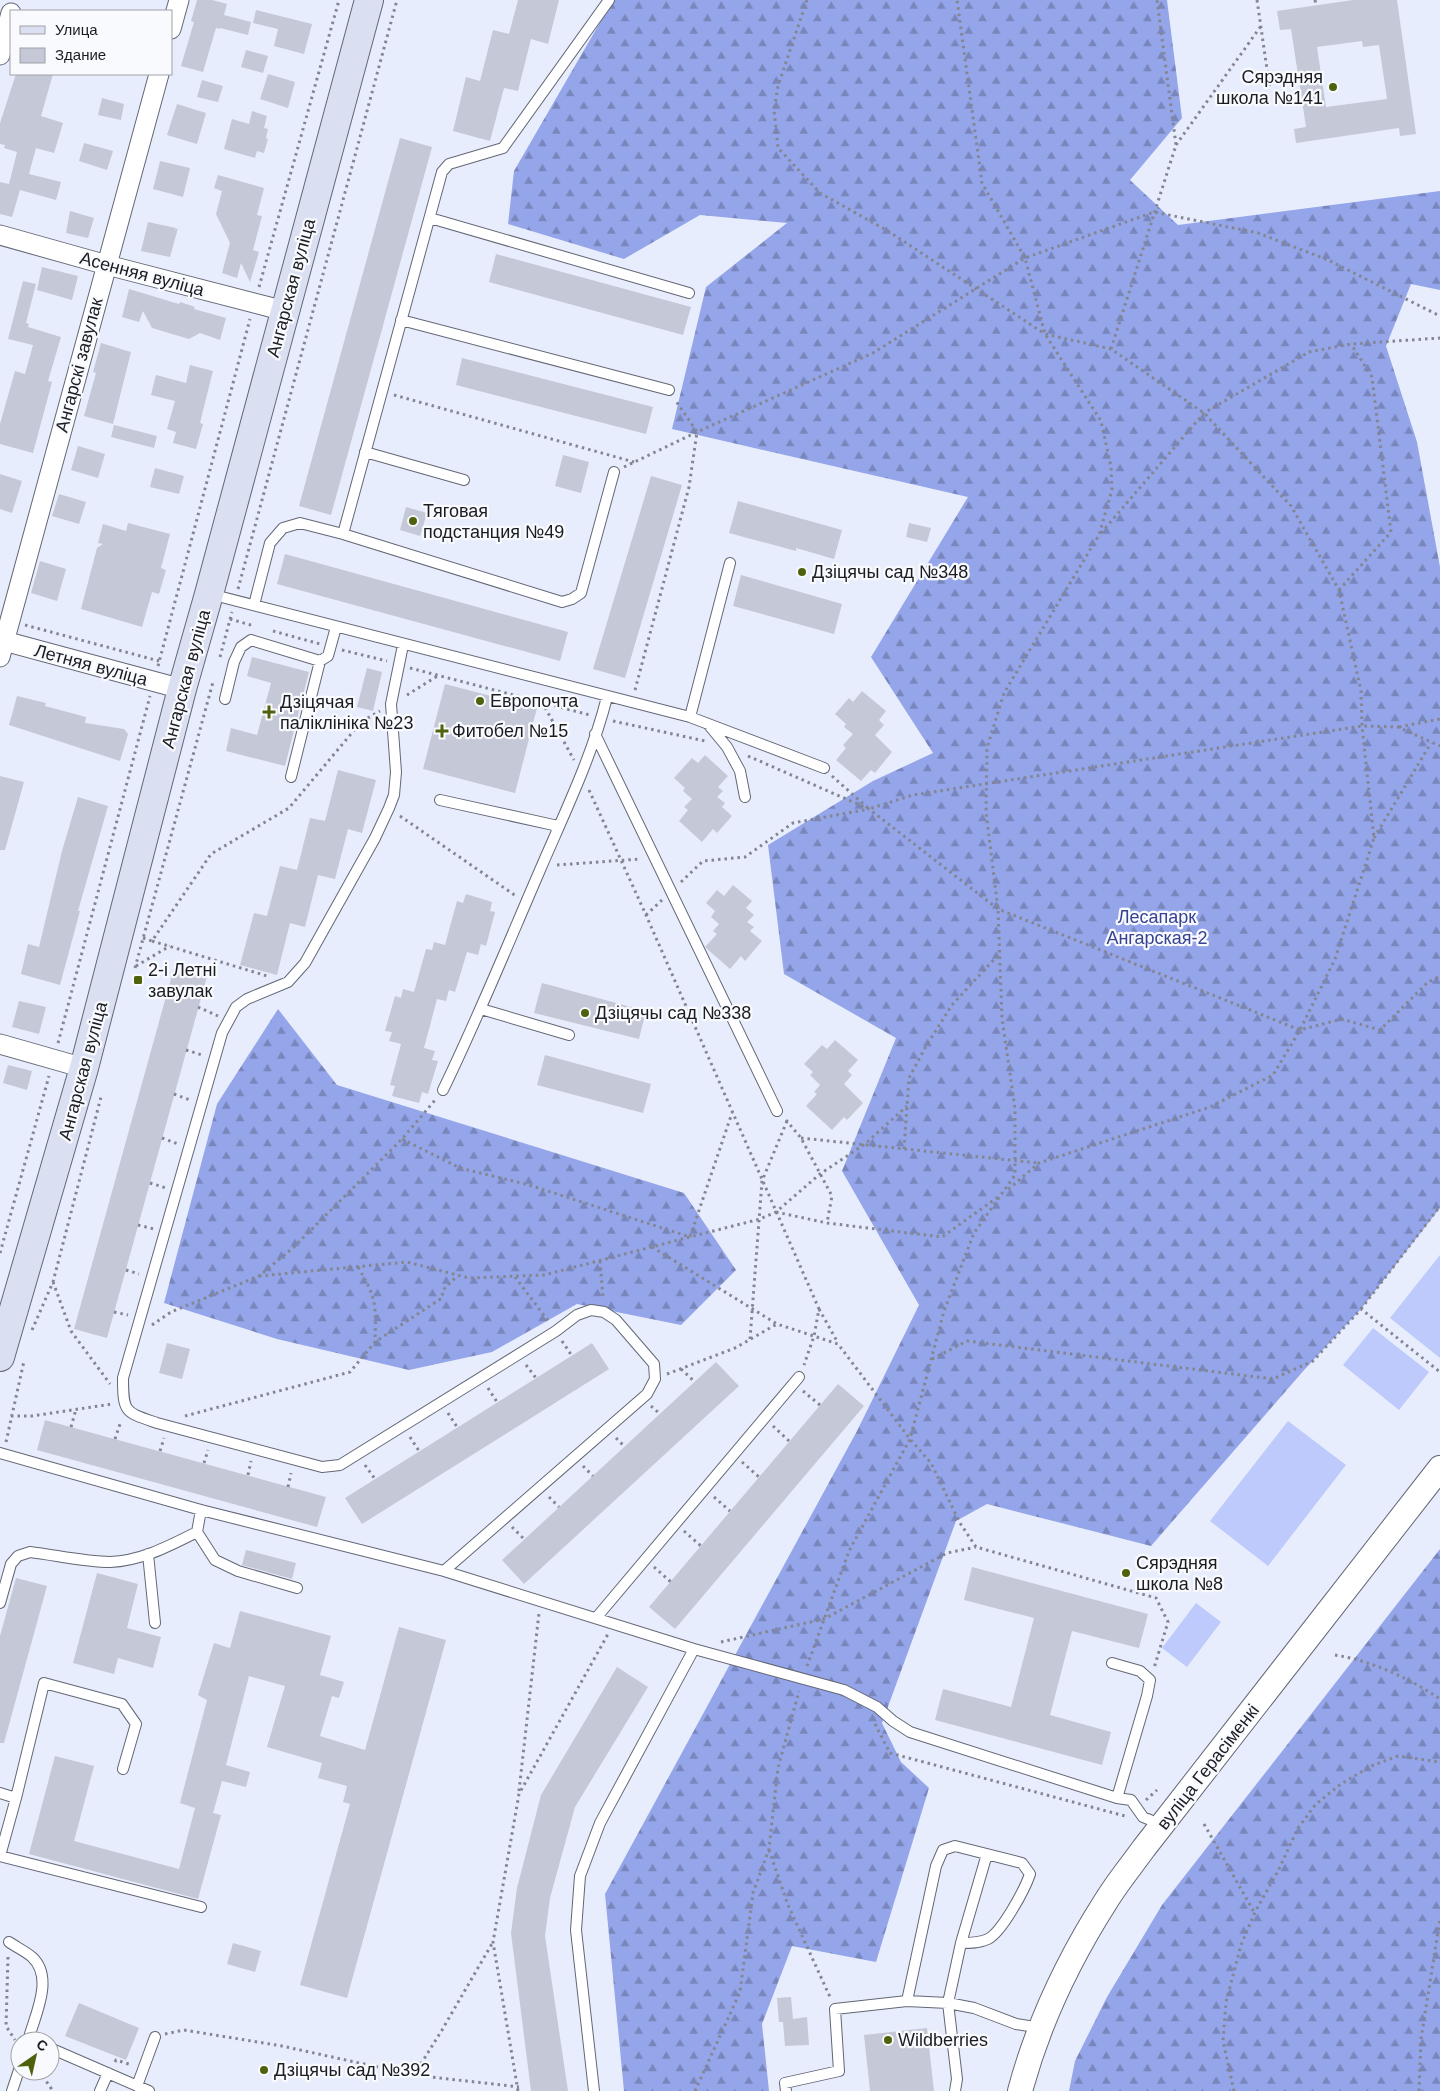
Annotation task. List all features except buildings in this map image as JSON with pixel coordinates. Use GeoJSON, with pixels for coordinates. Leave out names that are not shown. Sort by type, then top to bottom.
{"type":"FeatureCollection","features":[{"type":"Feature","properties":{"kind":"main road","name":"Ангарская вуліца"},"geometry":{"type":"LineString","coordinates":[[13,1356],[84,1068],[182,690],[222,598],[285,310],[369,0]]}},
{"type":"Feature","properties":{"kind":"street"},"geometry":{"type":"LineString","coordinates":[[172,25],[179,0]]}},
{"type":"Feature","properties":{"kind":"street"},"geometry":{"type":"LineString","coordinates":[[0,55],[10,19]]}},
{"type":"Feature","properties":{"kind":"street","name":"Ангарскі завулак"},"geometry":{"type":"LineString","coordinates":[[1,646],[10,622],[159,75]]}},
{"type":"Feature","properties":{"kind":"street","name":"Асенняя вуліца"},"geometry":{"type":"LineString","coordinates":[[0,235],[107,265],[285,310]]}},
{"type":"Feature","properties":{"kind":"street","name":"Летняя вуліца"},"geometry":{"type":"LineString","coordinates":[[1,646],[182,690]]}},
{"type":"Feature","properties":{"kind":"street"},"geometry":{"type":"LineString","coordinates":[[0,1044],[84,1068]]}},
{"type":"Feature","properties":{"kind":"street","name":"вуліца Герасіменкі"},"geometry":{"type":"LineString","coordinates":[[1020,2091],[1041,2028],[1072,1961],[1106,1900],[1440,1468]]}},
{"type":"Feature","properties":{"kind":"lane"},"geometry":{"type":"LineString","coordinates":[[343,534],[442,172],[449,164],[503,148],[609,0]]}},
{"type":"Feature","properties":{"kind":"lane"},"geometry":{"type":"LineString","coordinates":[[430,218],[689,292]]}},
{"type":"Feature","properties":{"kind":"lane"},"geometry":{"type":"LineString","coordinates":[[401,320],[669,390]]}},
{"type":"Feature","properties":{"kind":"lane"},"geometry":{"type":"LineString","coordinates":[[365,452],[464,480]]}},
{"type":"Feature","properties":{"kind":"lane"},"geometry":{"type":"LineString","coordinates":[[254,605],[270,543],[283,528],[300,523],[343,534],[562,602],[572,600],[581,593],[614,472]]}},
{"type":"Feature","properties":{"kind":"lane"},"geometry":{"type":"LineString","coordinates":[[690,717],[730,563]]}},
{"type":"Feature","properties":{"kind":"lane"},"geometry":{"type":"LineString","coordinates":[[222,598],[690,717],[824,768]]}},
{"type":"Feature","properties":{"kind":"lane"},"geometry":{"type":"LineString","coordinates":[[292,776],[320,661],[328,656],[336,627]]}},
{"type":"Feature","properties":{"kind":"lane"},"geometry":{"type":"LineString","coordinates":[[225,699],[234,662],[241,647],[250,640],[320,661]]}},
{"type":"Feature","properties":{"kind":"lane"},"geometry":{"type":"LineString","coordinates":[[403,645],[391,704],[396,772],[394,794],[389,808],[375,838],[305,963],[288,982],[247,999],[236,1007],[220,1042],[151,1277],[137,1335],[123,1378],[123,1402],[133,1414],[157,1423],[322,1467],[340,1465],[556,1331],[577,1315],[591,1310],[604,1312],[616,1320],[654,1364],[655,1379],[647,1394],[444,1572]]}},
{"type":"Feature","properties":{"kind":"lane"},"geometry":{"type":"LineString","coordinates":[[443,1090],[480,1009],[581,773],[602,718],[607,696]]}},
{"type":"Feature","properties":{"kind":"lane"},"geometry":{"type":"LineString","coordinates":[[706,722],[727,746],[740,770],[745,797]]}},
{"type":"Feature","properties":{"kind":"lane"},"geometry":{"type":"LineString","coordinates":[[595,734],[777,1111]]}},
{"type":"Feature","properties":{"kind":"lane"},"geometry":{"type":"LineString","coordinates":[[440,800],[558,826]]}},
{"type":"Feature","properties":{"kind":"lane"},"geometry":{"type":"LineString","coordinates":[[480,1009],[570,1035]]}},
{"type":"Feature","properties":{"kind":"lane"},"geometry":{"type":"LineString","coordinates":[[596,1618],[797,1380]]}},
{"type":"Feature","properties":{"kind":"lane"},"geometry":{"type":"LineString","coordinates":[[2,1453],[202,1510],[444,1572],[615,1623],[694,1649],[850,1693],[877,1707],[910,1732],[1118,1798],[1131,1800],[1143,1817],[1162,1826]]}},
{"type":"Feature","properties":{"kind":"lane"},"geometry":{"type":"LineString","coordinates":[[202,1510],[197,1532],[215,1560],[238,1571],[298,1588]]}},
{"type":"Feature","properties":{"kind":"lane"},"geometry":{"type":"LineString","coordinates":[[0,1603],[11,1564],[18,1556],[30,1552],[110,1562],[148,1554],[197,1532]]}},
{"type":"Feature","properties":{"kind":"lane"},"geometry":{"type":"LineString","coordinates":[[148,1554],[155,1623]]}},
{"type":"Feature","properties":{"kind":"lane"},"geometry":{"type":"LineString","coordinates":[[594,2091],[576,1930],[580,1876],[600,1823],[694,1649]]}},
{"type":"Feature","properties":{"kind":"lane"},"geometry":{"type":"LineString","coordinates":[[1112,1663],[1140,1671],[1150,1680],[1118,1798]]}},
{"type":"Feature","properties":{"kind":"lane"},"geometry":{"type":"LineString","coordinates":[[123,1769],[136,1724],[122,1704],[44,1683],[0,1856],[201,1907]]}},
{"type":"Feature","properties":{"kind":"lane"},"geometry":{"type":"LineString","coordinates":[[0,1793],[16,1798]]}},
{"type":"Feature","properties":{"kind":"lane"},"geometry":{"type":"LineString","coordinates":[[907,2002],[936,1866],[943,1850],[955,1846],[1022,1863],[1030,1874],[1026,1885],[999,1928],[990,1938],[976,1943],[961,1944]]}},
{"type":"Feature","properties":{"kind":"lane"},"geometry":{"type":"LineString","coordinates":[[955,2091],[957,2079],[948,2003],[961,1944],[987,1854]]}},
{"type":"Feature","properties":{"kind":"lane"},"geometry":{"type":"LineString","coordinates":[[9,1942],[33,1958],[42,1974],[42,1995],[32,2031]]}},
{"type":"Feature","properties":{"kind":"lane"},"geometry":{"type":"LineString","coordinates":[[786,2091],[785,2083],[839,2071],[835,2009],[907,2002],[948,2003],[974,2008],[1016,2024],[1041,2028]]}},
{"type":"Feature","properties":{"kind":"lane"},"geometry":{"type":"LineString","coordinates":[[136,2086],[155,2037]]}},
{"type":"Feature","properties":{"kind":"lane"},"geometry":{"type":"LineString","coordinates":[[60,2052],[149,2091]]}},
{"type":"Feature","properties":{"kind":"lane"},"geometry":{"type":"LineString","coordinates":[[100,2091],[108,2073]]}},
{"type":"Feature","properties":{"kind":"path"},"geometry":{"type":"LineString","coordinates":[[0,1253],[54,1060],[254,303],[339,0]]}},
{"type":"Feature","properties":{"kind":"path"},"geometry":{"type":"LineString","coordinates":[[219,661],[230,619],[222,598],[397,0]]}},
{"type":"Feature","properties":{"kind":"path"},"geometry":{"type":"LineString","coordinates":[[807,0],[778,86],[774,110],[778,148],[820,193],[888,231],[1045,334],[1111,349],[1204,413],[1292,506],[1339,590],[1361,691],[1362,726],[1374,838]]}},
{"type":"Feature","properties":{"kind":"path"},"geometry":{"type":"LineString","coordinates":[[957,0],[982,183],[1026,258],[1045,334],[1101,421],[1111,467],[1112,490],[1099,535]]}},
{"type":"Feature","properties":{"kind":"path"},"geometry":{"type":"LineString","coordinates":[[1157,0],[1176,145]]}},
{"type":"Feature","properties":{"kind":"path"},"geometry":{"type":"LineString","coordinates":[[1257,0],[1270,90]]}},
{"type":"Feature","properties":{"kind":"path"},"geometry":{"type":"LineString","coordinates":[[1315,0],[1316,5]]}},
{"type":"Feature","properties":{"kind":"path"},"geometry":{"type":"LineString","coordinates":[[1111,349],[1176,145],[1260,26]]}},
{"type":"Feature","properties":{"kind":"path"},"geometry":{"type":"LineString","coordinates":[[614,472],[697,432],[873,353],[1026,258],[1154,212],[1258,233],[1328,260],[1440,316]]}},
{"type":"Feature","properties":{"kind":"path"},"geometry":{"type":"LineString","coordinates":[[695,2091],[740,1992],[753,1893],[769,1849],[778,1768],[802,1678],[849,1551],[910,1439],[944,1311],[974,1233],[1015,1175],[1015,1109],[1002,1018],[998,909],[986,812],[987,748],[1004,693],[1099,535],[1204,413],[1309,352],[1351,344],[1440,338]]}},
{"type":"Feature","properties":{"kind":"path"},"geometry":{"type":"LineString","coordinates":[[1339,590],[1391,532],[1372,377],[1351,344]]}},
{"type":"Feature","properties":{"kind":"path"},"geometry":{"type":"LineString","coordinates":[[632,703],[689,487],[697,432],[669,390]]}},
{"type":"Feature","properties":{"kind":"path"},"geometry":{"type":"LineString","coordinates":[[381,391],[635,462]]}},
{"type":"Feature","properties":{"kind":"path"},"geometry":{"type":"LineString","coordinates":[[230,619],[258,626]]}},
{"type":"Feature","properties":{"kind":"path"},"geometry":{"type":"LineString","coordinates":[[10,622],[159,660]]}},
{"type":"Feature","properties":{"kind":"path"},"geometry":{"type":"LineString","coordinates":[[267,629],[602,718],[727,746],[869,809]]}},
{"type":"Feature","properties":{"kind":"path"},"geometry":{"type":"LineString","coordinates":[[152,941],[211,854],[289,808],[362,722],[439,675]]}},
{"type":"Feature","properties":{"kind":"path"},"geometry":{"type":"LineString","coordinates":[[133,975],[215,677]]}},
{"type":"Feature","properties":{"kind":"path"},"geometry":{"type":"LineString","coordinates":[[542,702],[581,773],[621,860],[819,1309],[838,1344],[910,1439],[931,1463],[960,1523],[976,1547]]}},
{"type":"Feature","properties":{"kind":"path"},"geometry":{"type":"LineString","coordinates":[[646,915],[703,860],[745,857],[793,824],[869,809],[913,795],[1362,726],[1398,727],[1440,719]]}},
{"type":"Feature","properties":{"kind":"path"},"geometry":{"type":"LineString","coordinates":[[1398,727],[1440,746]]}},
{"type":"Feature","properties":{"kind":"path"},"geometry":{"type":"LineString","coordinates":[[776,1212],[827,1223],[942,1237],[1002,1195],[1039,1163],[1210,1107],[1273,1075],[1300,1030],[1335,959],[1374,838],[1431,743]]}},
{"type":"Feature","properties":{"kind":"path"},"geometry":{"type":"LineString","coordinates":[[824,768],[869,809],[998,909],[1300,1030],[1342,1019],[1380,1030],[1427,983],[1440,976]]}},
{"type":"Feature","properties":{"kind":"path"},"geometry":{"type":"LineString","coordinates":[[389,808],[526,903]]}},
{"type":"Feature","properties":{"kind":"path"},"geometry":{"type":"LineString","coordinates":[[541,866],[654,858]]}},
{"type":"Feature","properties":{"kind":"path"},"geometry":{"type":"LineString","coordinates":[[143,938],[288,982]]}},
{"type":"Feature","properties":{"kind":"path"},"geometry":{"type":"LineString","coordinates":[[135,966],[170,946]]}},
{"type":"Feature","properties":{"kind":"path"},"geometry":{"type":"LineString","coordinates":[[904,1148],[909,1078],[926,1046],[952,1005],[999,955]]}},
{"type":"Feature","properties":{"kind":"path"},"geometry":{"type":"LineString","coordinates":[[198,1008],[230,1020]]}},
{"type":"Feature","properties":{"kind":"path"},"geometry":{"type":"LineString","coordinates":[[259,1276],[294,1247],[402,1139],[443,1090]]}},
{"type":"Feature","properties":{"kind":"path"},"geometry":{"type":"LineString","coordinates":[[30,1339],[52,1282],[102,1094]]}},
{"type":"Feature","properties":{"kind":"path"},"geometry":{"type":"LineString","coordinates":[[137,1335],[171,1312],[259,1276],[407,1262],[469,1278],[544,1275],[760,1219],[776,1212],[820,1174],[865,1144],[907,1106]]}},
{"type":"Feature","properties":{"kind":"path"},"geometry":{"type":"LineString","coordinates":[[777,1111],[800,1138],[832,1196],[827,1223]]}},
{"type":"Feature","properties":{"kind":"path"},"geometry":{"type":"LineString","coordinates":[[690,1237],[732,1112]]}},
{"type":"Feature","properties":{"kind":"path"},"geometry":{"type":"LineString","coordinates":[[750,1339],[762,1181],[787,1121]]}},
{"type":"Feature","properties":{"kind":"path"},"geometry":{"type":"LineString","coordinates":[[800,1138],[1039,1163]]}},
{"type":"Feature","properties":{"kind":"path"},"geometry":{"type":"LineString","coordinates":[[402,1139],[460,1168],[529,1184],[690,1237]]}},
{"type":"Feature","properties":{"kind":"path"},"geometry":{"type":"LineString","coordinates":[[932,1359],[967,1341],[1273,1378],[1313,1362],[1361,1309],[1440,1206]]}},
{"type":"Feature","properties":{"kind":"path"},"geometry":{"type":"LineString","coordinates":[[652,1247],[777,1324],[838,1344]]}},
{"type":"Feature","properties":{"kind":"path"},"geometry":{"type":"LineString","coordinates":[[600,1261],[604,1312]]}},
{"type":"Feature","properties":{"kind":"path"},"geometry":{"type":"LineString","coordinates":[[358,1267],[371,1289],[376,1307],[375,1342]]}},
{"type":"Feature","properties":{"kind":"path"},"geometry":{"type":"LineString","coordinates":[[157,1423],[350,1372],[375,1342],[442,1298],[443,1290],[458,1275]]}},
{"type":"Feature","properties":{"kind":"path"},"geometry":{"type":"LineString","coordinates":[[514,1276],[556,1331]]}},
{"type":"Feature","properties":{"kind":"path"},"geometry":{"type":"LineString","coordinates":[[11,1416],[32,1416],[123,1402],[71,1332],[52,1282]]}},
{"type":"Feature","properties":{"kind":"path"},"geometry":{"type":"LineString","coordinates":[[819,1309],[814,1336],[797,1380],[820,1405]]}},
{"type":"Feature","properties":{"kind":"path"},"geometry":{"type":"LineString","coordinates":[[1361,1309],[1440,1372]]}},
{"type":"Feature","properties":{"kind":"path"},"geometry":{"type":"LineString","coordinates":[[655,1379],[735,1348],[777,1324]]}},
{"type":"Feature","properties":{"kind":"path"},"geometry":{"type":"LineString","coordinates":[[2,1453],[11,1416],[13,1356]]}},
{"type":"Feature","properties":{"kind":"path"},"geometry":{"type":"LineString","coordinates":[[681,1369],[695,1382]]}},
{"type":"Feature","properties":{"kind":"path"},"geometry":{"type":"LineString","coordinates":[[71,1427],[76,1409]]}},
{"type":"Feature","properties":{"kind":"path"},"geometry":{"type":"LineString","coordinates":[[764,1419],[790,1441]]}},
{"type":"Feature","properties":{"kind":"path"},"geometry":{"type":"LineString","coordinates":[[734,1455],[759,1477]]}},
{"type":"Feature","properties":{"kind":"path"},"geometry":{"type":"LineString","coordinates":[[704,1489],[730,1511]]}},
{"type":"Feature","properties":{"kind":"path"},"geometry":{"type":"LineString","coordinates":[[675,1524],[701,1546]]}},
{"type":"Feature","properties":{"kind":"path"},"geometry":{"type":"LineString","coordinates":[[694,1649],[824,1619],[947,1554],[976,1547],[1156,1598],[1168,1622],[1150,1680]]}},
{"type":"Feature","properties":{"kind":"path"},"geometry":{"type":"LineString","coordinates":[[645,1559],[670,1582]]}},
{"type":"Feature","properties":{"kind":"path"},"geometry":{"type":"LineString","coordinates":[[155,2037],[184,2030],[282,2046],[414,2075],[518,2089],[493,1942],[519,1794],[540,1602]]}},
{"type":"Feature","properties":{"kind":"path"},"geometry":{"type":"LineString","coordinates":[[519,1794],[615,1623]]}},
{"type":"Feature","properties":{"kind":"path"},"geometry":{"type":"LineString","coordinates":[[1334,1655],[1354,1658],[1418,1684],[1440,1699]]}},
{"type":"Feature","properties":{"kind":"path"},"geometry":{"type":"LineString","coordinates":[[1234,2091],[1223,2041],[1226,2002],[1241,1945],[1255,1912],[1278,1871],[1298,1828],[1316,1804],[1371,1766],[1398,1756],[1440,1762]]}},
{"type":"Feature","properties":{"kind":"path"},"geometry":{"type":"LineString","coordinates":[[1204,1824],[1255,1912]]}},
{"type":"Feature","properties":{"kind":"path"},"geometry":{"type":"LineString","coordinates":[[769,1849],[788,1904],[835,2009]]}},
{"type":"Feature","properties":{"kind":"path"},"geometry":{"type":"LineString","coordinates":[[1419,2091],[1421,2039],[1440,1919]]}},
{"type":"Feature","properties":{"kind":"path"},"geometry":{"type":"LineString","coordinates":[[9,1942],[6,2026],[10,2032]]}},
{"type":"Feature","properties":{"kind":"path"},"geometry":{"type":"LineString","coordinates":[[414,2075],[493,1942]]}},
{"type":"Feature","properties":{"kind":"green space","name":"Лесапарк Ангарская-2"},"geometry":{"type":"Polygon","coordinates":[[[613,0],[1167,0],[1182,118],[1130,180],[1178,225],[1440,191],[1440,290],[1411,284],[1386,346],[1417,442],[1440,567],[1440,1208],[1361,1309],[1305,1369],[1151,1546],[987,1504],[956,1521],[882,1723],[901,1762],[929,1788],[876,1962],[792,1946],[762,2024],[769,2091],[624,2091],[605,1894],[857,1431],[919,1305],[842,1171],[896,1038],[784,974],[768,845],[873,781],[933,753],[871,657],[968,497],[672,429],[706,287],[787,223],[700,215],[624,259],[508,224],[514,171],[613,0]]]}},
{"type":"Feature","properties":{"kind":"green space"},"geometry":{"type":"Polygon","coordinates":[[[278,1009],[337,1085],[684,1193],[736,1270],[681,1325],[577,1304],[492,1352],[409,1370],[277,1339],[164,1303],[217,1104],[278,1009]]]}},
{"type":"Feature","properties":{"kind":"green space"},"geometry":{"type":"Polygon","coordinates":[[[1440,1549],[1440,2091],[1069,2091],[1075,2061],[1107,1997],[1162,1905],[1440,1549]]]}},
{"type":"Feature","properties":{"kind":"shaded area"},"geometry":{"type":"Polygon","coordinates":[[[1440,1255],[1440,1358],[1390,1318],[1440,1255]]]}},
{"type":"Feature","properties":{"kind":"shaded area"},"geometry":{"type":"Polygon","coordinates":[[[1373,1328],[1429,1372],[1399,1410],[1343,1365],[1373,1328]]]}},
{"type":"Feature","properties":{"kind":"shaded area"},"geometry":{"type":"Polygon","coordinates":[[[1288,1421],[1346,1465],[1268,1566],[1210,1521],[1288,1421]]]}},
{"type":"Feature","properties":{"kind":"shaded area"},"geometry":{"type":"Polygon","coordinates":[[[1196,1603],[1221,1622],[1187,1667],[1162,1648],[1196,1603]]]}},
{"type":"Feature","properties":{"kind":"place","name":"Сярэдняя школа №141"},"geometry":{"type":"Point","coordinates":[1333,87]}},
{"type":"Feature","properties":{"kind":"place","name":"Тяговая подстанция №49"},"geometry":{"type":"Point","coordinates":[413,521]}},
{"type":"Feature","properties":{"kind":"place","name":"Дзіцячы сад №348"},"geometry":{"type":"Point","coordinates":[802,572]}},
{"type":"Feature","properties":{"kind":"place","name":"Европочта"},"geometry":{"type":"Point","coordinates":[480,701]}},
{"type":"Feature","properties":{"kind":"place","name":"Дзіцячая паліклініка №23"},"geometry":{"type":"Point","coordinates":[269,712]}},
{"type":"Feature","properties":{"kind":"place","name":"Фитобел №15"},"geometry":{"type":"Point","coordinates":[442,731]}},
{"type":"Feature","properties":{"kind":"place","name":"2-і Летні завулак"},"geometry":{"type":"Point","coordinates":[138,980]}},
{"type":"Feature","properties":{"kind":"place","name":"Дзіцячы сад №338"},"geometry":{"type":"Point","coordinates":[585,1013]}},
{"type":"Feature","properties":{"kind":"place","name":"Сярэдняя школа №8"},"geometry":{"type":"Point","coordinates":[1126,1573]}},
{"type":"Feature","properties":{"kind":"place","name":"Wildberries"},"geometry":{"type":"Point","coordinates":[888,2040]}},
{"type":"Feature","properties":{"kind":"place","name":"Дзіцячы сад №392"},"geometry":{"type":"Point","coordinates":[264,2070]}}]}
